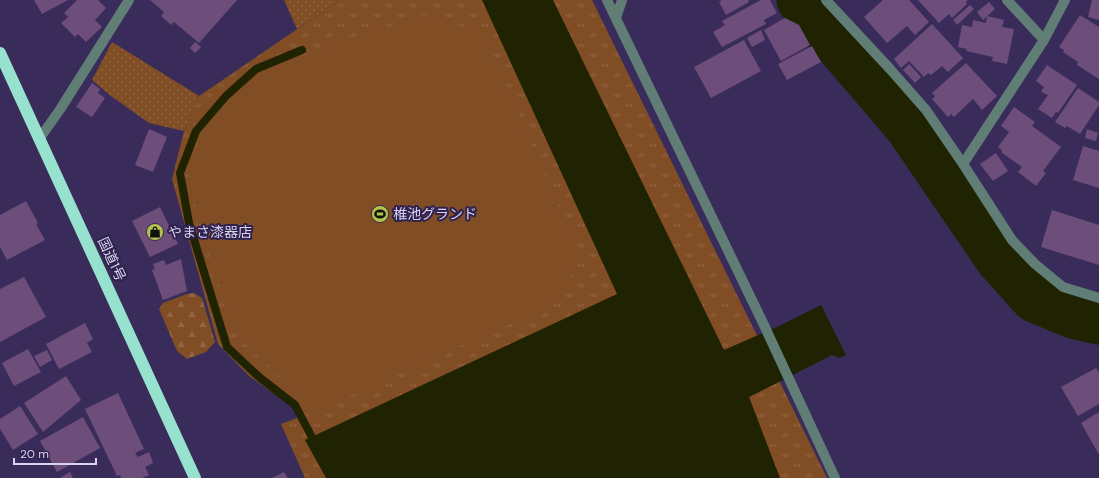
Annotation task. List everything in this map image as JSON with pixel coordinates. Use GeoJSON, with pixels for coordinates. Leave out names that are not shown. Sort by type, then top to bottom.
{"type":"FeatureCollection","features":[{"type":"Feature","properties":{"kind":"highway","name":"国道1号"},"geometry":{"type":"LineString","coordinates":[[0,53],[195,478]]}},
{"type":"Feature","properties":{"kind":"street"},"geometry":{"type":"LineString","coordinates":[[40,138],[61,108],[128,0]]}},
{"type":"Feature","properties":{"kind":"street"},"geometry":{"type":"LineString","coordinates":[[607,0],[763,323],[835,478]]}},
{"type":"Feature","properties":{"kind":"street"},"geometry":{"type":"LineString","coordinates":[[616,18],[622,0]]}},
{"type":"Feature","properties":{"kind":"street"},"geometry":{"type":"LineString","coordinates":[[826,0],[926,110],[1012,240],[1035,264],[1063,287],[1099,298]]}},
{"type":"Feature","properties":{"kind":"street"},"geometry":{"type":"LineString","coordinates":[[1007,0],[1044,40]]}},
{"type":"Feature","properties":{"kind":"street"},"geometry":{"type":"LineString","coordinates":[[963,164],[1044,40],[1065,0]]}},
{"type":"Feature","properties":{"kind":"green space"},"geometry":{"type":"Polygon","coordinates":[[[284,0],[340,0],[297,29],[284,0]]]}},
{"type":"Feature","properties":{"kind":"green space"},"geometry":{"type":"Polygon","coordinates":[[[340,0],[592,0],[827,478],[305,478],[281,424],[297,418],[294,408],[249,376],[218,344],[172,179],[184,131],[199,96],[340,0]]]}},
{"type":"Feature","properties":{"kind":"green space","name":"椎池グランド"},"geometry":{"type":"Polygon","coordinates":[[[426,15],[483,34],[578,250],[562,300],[316,411],[236,334],[215,272],[188,177],[200,136],[230,97],[258,73],[315,51],[426,15]]]}},
{"type":"Feature","properties":{"kind":"green space"},"geometry":{"type":"Polygon","coordinates":[[[112,42],[199,96],[184,131],[149,123],[111,96],[92,80],[112,42]]]}},
{"type":"Feature","properties":{"kind":"green space"},"geometry":{"type":"Polygon","coordinates":[[[194,293],[202,298],[215,342],[206,352],[187,359],[177,351],[159,309],[163,303],[194,293]]]}},
{"type":"Feature","properties":{"kind":"shaded area"},"geometry":{"type":"Polygon","coordinates":[[[482,0],[553,0],[724,350],[779,326],[821,305],[846,355],[839,358],[832,355],[749,397],[780,478],[326,478],[305,440],[617,294],[482,0]]]}},
{"type":"Feature","properties":{"kind":"building"},"geometry":{"type":"Polygon","coordinates":[[[34,0],[68,0],[42,14],[34,0]]]}},
{"type":"Feature","properties":{"kind":"building"},"geometry":{"type":"Polygon","coordinates":[[[77,0],[98,0],[106,8],[95,20],[102,27],[86,42],[78,34],[75,37],[61,23],[68,17],[64,13],[77,0]]]}},
{"type":"Feature","properties":{"kind":"building"},"geometry":{"type":"Polygon","coordinates":[[[150,0],[237,0],[199,43],[174,22],[171,25],[161,16],[164,12],[150,0]]]}},
{"type":"Feature","properties":{"kind":"building"},"geometry":{"type":"Polygon","coordinates":[[[722,0],[748,0],[749,2],[726,15],[719,2],[722,0]]]}},
{"type":"Feature","properties":{"kind":"building"},"geometry":{"type":"Polygon","coordinates":[[[761,0],[770,0],[777,13],[764,20],[766,24],[722,47],[713,32],[725,25],[722,21],[761,0]]]}},
{"type":"Feature","properties":{"kind":"building"},"geometry":{"type":"Polygon","coordinates":[[[883,0],[909,0],[929,22],[915,35],[907,26],[887,43],[864,17],[883,0]]]}},
{"type":"Feature","properties":{"kind":"building"},"geometry":{"type":"Polygon","coordinates":[[[918,0],[968,0],[966,2],[967,4],[952,18],[949,14],[939,23],[918,0]]]}},
{"type":"Feature","properties":{"kind":"building"},"geometry":{"type":"Polygon","coordinates":[[[1092,0],[1099,0],[1099,20],[1088,17],[1092,0]]]}},
{"type":"Feature","properties":{"kind":"building"},"geometry":{"type":"Polygon","coordinates":[[[989,2],[995,9],[983,20],[977,12],[989,2]]]}},
{"type":"Feature","properties":{"kind":"building"},"geometry":{"type":"Polygon","coordinates":[[[970,5],[974,9],[957,25],[953,20],[970,5]]]}},
{"type":"Feature","properties":{"kind":"building"},"geometry":{"type":"Polygon","coordinates":[[[1080,15],[1099,27],[1099,79],[1077,65],[1078,62],[1063,52],[1064,50],[1059,47],[1080,15]]]}},
{"type":"Feature","properties":{"kind":"building"},"geometry":{"type":"Polygon","coordinates":[[[987,16],[1004,20],[1002,27],[1014,29],[1007,64],[992,61],[993,57],[966,51],[967,49],[958,47],[962,25],[972,27],[973,20],[986,23],[987,16]]]}},
{"type":"Feature","properties":{"kind":"building"},"geometry":{"type":"Polygon","coordinates":[[[785,18],[799,25],[810,45],[781,61],[764,30],[785,18]]]}},
{"type":"Feature","properties":{"kind":"building"},"geometry":{"type":"Polygon","coordinates":[[[932,24],[963,58],[948,72],[942,66],[931,75],[928,73],[924,77],[909,61],[901,68],[894,59],[932,24]]]}},
{"type":"Feature","properties":{"kind":"building"},"geometry":{"type":"Polygon","coordinates":[[[761,30],[765,40],[752,47],[747,38],[761,30]]]}},
{"type":"Feature","properties":{"kind":"building"},"geometry":{"type":"Polygon","coordinates":[[[744,40],[761,71],[711,98],[694,67],[744,40]]]}},
{"type":"Feature","properties":{"kind":"building"},"geometry":{"type":"Polygon","coordinates":[[[195,42],[201,47],[195,53],[190,48],[195,42]]]}},
{"type":"Feature","properties":{"kind":"building"},"geometry":{"type":"Polygon","coordinates":[[[812,46],[821,62],[787,80],[778,64],[812,46]]]}},
{"type":"Feature","properties":{"kind":"building"},"geometry":{"type":"Polygon","coordinates":[[[966,63],[997,96],[982,110],[973,99],[954,117],[951,114],[948,117],[932,99],[935,96],[932,93],[966,63]]]}},
{"type":"Feature","properties":{"kind":"building"},"geometry":{"type":"Polygon","coordinates":[[[909,64],[921,77],[915,83],[903,70],[909,64]]]}},
{"type":"Feature","properties":{"kind":"building"},"geometry":{"type":"Polygon","coordinates":[[[1047,65],[1077,85],[1058,113],[1056,112],[1052,118],[1038,109],[1048,95],[1041,92],[1044,87],[1036,81],[1047,65]]]}},
{"type":"Feature","properties":{"kind":"building"},"geometry":{"type":"Polygon","coordinates":[[[92,83],[100,89],[98,93],[105,98],[92,117],[76,107],[92,83]]]}},
{"type":"Feature","properties":{"kind":"building"},"geometry":{"type":"Polygon","coordinates":[[[1078,88],[1099,102],[1099,105],[1080,134],[1067,126],[1065,128],[1055,122],[1078,88]]]}},
{"type":"Feature","properties":{"kind":"building"},"geometry":{"type":"Polygon","coordinates":[[[1014,107],[1035,122],[1032,126],[1061,147],[1043,171],[1046,173],[1036,186],[1018,172],[1022,167],[1001,152],[1002,150],[998,147],[1009,132],[1001,126],[1014,107]]]}},
{"type":"Feature","properties":{"kind":"building"},"geometry":{"type":"Polygon","coordinates":[[[149,129],[167,137],[153,172],[135,165],[149,129]]]}},
{"type":"Feature","properties":{"kind":"building"},"geometry":{"type":"Polygon","coordinates":[[[1087,129],[1098,133],[1096,141],[1085,138],[1087,129]]]}},
{"type":"Feature","properties":{"kind":"building"},"geometry":{"type":"Polygon","coordinates":[[[1083,146],[1099,151],[1099,188],[1073,180],[1083,146]]]}},
{"type":"Feature","properties":{"kind":"building"},"geometry":{"type":"Polygon","coordinates":[[[996,153],[1008,171],[993,181],[980,164],[996,153]]]}},
{"type":"Feature","properties":{"kind":"building"},"geometry":{"type":"Polygon","coordinates":[[[26,201],[45,240],[7,260],[0,247],[0,215],[26,201]]]}},
{"type":"Feature","properties":{"kind":"building","name":"やまさ漆器店"},"geometry":{"type":"Polygon","coordinates":[[[160,207],[178,244],[150,257],[132,221],[160,207]]]}},
{"type":"Feature","properties":{"kind":"building"},"geometry":{"type":"Polygon","coordinates":[[[1052,210],[1099,225],[1099,265],[1041,247],[1052,210]]]}},
{"type":"Feature","properties":{"kind":"building"},"geometry":{"type":"Polygon","coordinates":[[[181,259],[187,291],[163,300],[152,270],[155,269],[153,264],[164,260],[166,265],[181,259]]]}},
{"type":"Feature","properties":{"kind":"building"},"geometry":{"type":"Polygon","coordinates":[[[24,277],[46,317],[0,342],[0,289],[24,277]]]}},
{"type":"Feature","properties":{"kind":"building"},"geometry":{"type":"Polygon","coordinates":[[[85,323],[93,339],[87,343],[92,352],[59,369],[46,344],[85,323]]]}},
{"type":"Feature","properties":{"kind":"building"},"geometry":{"type":"Polygon","coordinates":[[[28,349],[41,372],[14,386],[2,363],[28,349]]]}},
{"type":"Feature","properties":{"kind":"building"},"geometry":{"type":"Polygon","coordinates":[[[47,350],[52,360],[40,367],[34,356],[47,350]]]}},
{"type":"Feature","properties":{"kind":"building"},"geometry":{"type":"Polygon","coordinates":[[[1096,368],[1099,373],[1099,404],[1078,416],[1061,387],[1096,368]]]}},
{"type":"Feature","properties":{"kind":"building"},"geometry":{"type":"Polygon","coordinates":[[[66,376],[81,400],[43,432],[24,403],[66,376]]]}},
{"type":"Feature","properties":{"kind":"building"},"geometry":{"type":"Polygon","coordinates":[[[118,393],[144,449],[135,453],[138,457],[149,452],[153,463],[145,467],[149,475],[142,478],[121,478],[120,475],[117,476],[85,409],[118,393]]]}},
{"type":"Feature","properties":{"kind":"building"},"geometry":{"type":"Polygon","coordinates":[[[20,406],[38,434],[13,450],[0,429],[0,419],[20,406]]]}},
{"type":"Feature","properties":{"kind":"building"},"geometry":{"type":"Polygon","coordinates":[[[1099,412],[1099,453],[1098,453],[1081,423],[1099,412]]]}},
{"type":"Feature","properties":{"kind":"building"},"geometry":{"type":"Polygon","coordinates":[[[83,417],[100,448],[57,472],[40,441],[83,417]]]}},
{"type":"Feature","properties":{"kind":"building"},"geometry":{"type":"Polygon","coordinates":[[[70,472],[73,478],[60,478],[70,472]]]}},
{"type":"Feature","properties":{"kind":"building"},"geometry":{"type":"Polygon","coordinates":[[[284,472],[288,478],[272,478],[284,472]]]}},
{"type":"Feature","properties":{"kind":"waterway"},"geometry":{"type":"LineString","coordinates":[[801,0],[908,125],[999,258],[1035,298],[1076,315],[1099,320]]}},
{"type":"Feature","properties":{"kind":"waterway"},"geometry":{"type":"LineString","coordinates":[[302,50],[256,69],[226,96],[196,131],[180,173],[189,223],[227,347],[259,377],[295,405],[316,445]]}},
{"type":"Feature","properties":{"kind":"place","name":"椎池グランド"},"geometry":{"type":"Point","coordinates":[380,214]}},
{"type":"Feature","properties":{"kind":"place","name":"やまさ漆器店"},"geometry":{"type":"Point","coordinates":[155,232]}}]}
